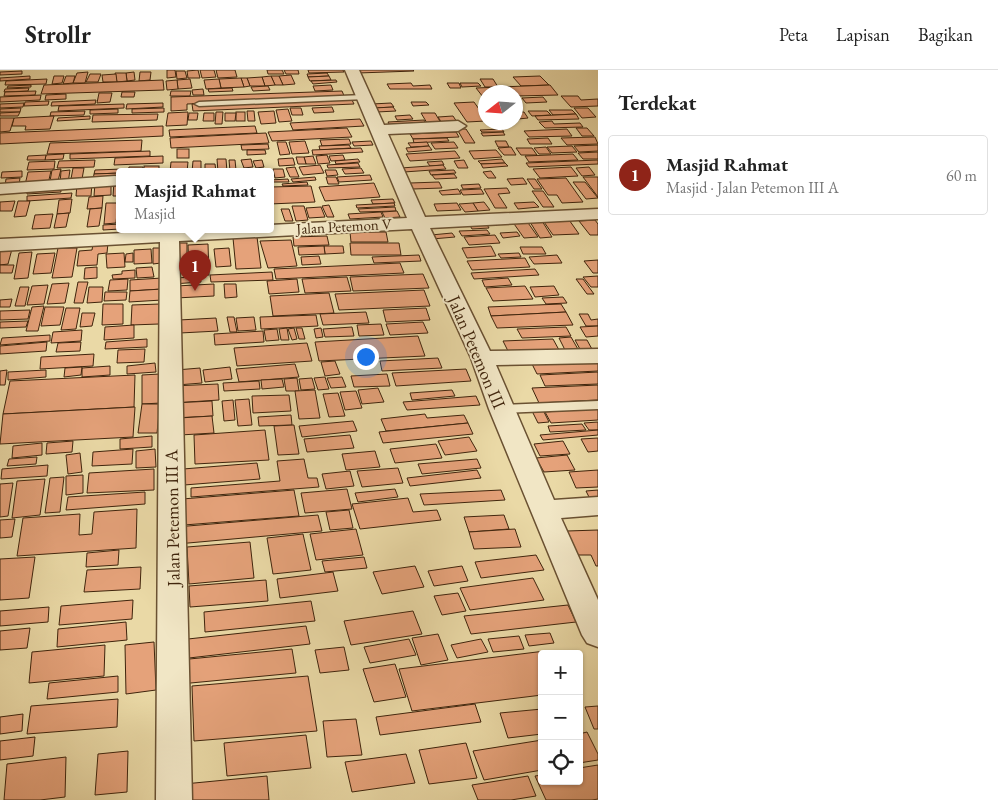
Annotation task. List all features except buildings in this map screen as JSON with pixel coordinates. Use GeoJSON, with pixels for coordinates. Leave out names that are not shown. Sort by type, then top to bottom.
{"type":"FeatureCollection","features":[{"type":"Feature","properties":{"kind":"street","name":"Jalan Petemon III"},"geometry":{"type":"LineString","coordinates":[[352,70],[418,222],[482,358],[501,409],[598,636]]}},
{"type":"Feature","properties":{"kind":"street"},"geometry":{"type":"LineString","coordinates":[[378,130],[458,126]]}},
{"type":"Feature","properties":{"kind":"street"},"geometry":{"type":"LineString","coordinates":[[0,189],[115,180]]}},
{"type":"Feature","properties":{"kind":"street","name":"Jalan Petemon V"},"geometry":{"type":"LineString","coordinates":[[274,231],[598,214]]}},
{"type":"Feature","properties":{"kind":"street","name":"Jalan Petemon V"},"geometry":{"type":"LineString","coordinates":[[0,245],[235,233]]}},
{"type":"Feature","properties":{"kind":"street","name":"Jalan Petemon III A"},"geometry":{"type":"LineString","coordinates":[[169,237],[174,800]]}},
{"type":"Feature","properties":{"kind":"street"},"geometry":{"type":"LineString","coordinates":[[482,358],[598,356]]}},
{"type":"Feature","properties":{"kind":"street"},"geometry":{"type":"LineString","coordinates":[[544,510],[598,506]]}},
{"type":"Feature","properties":{"kind":"lane"},"geometry":{"type":"LineString","coordinates":[[199,104],[363,97]]}},
{"type":"Feature","properties":{"kind":"lane"},"geometry":{"type":"LineString","coordinates":[[501,409],[598,405]]}},
{"type":"Feature","properties":{"kind":"place","name":"Masjid Rahmat"},"geometry":{"type":"Point","coordinates":[195,291]}}]}
